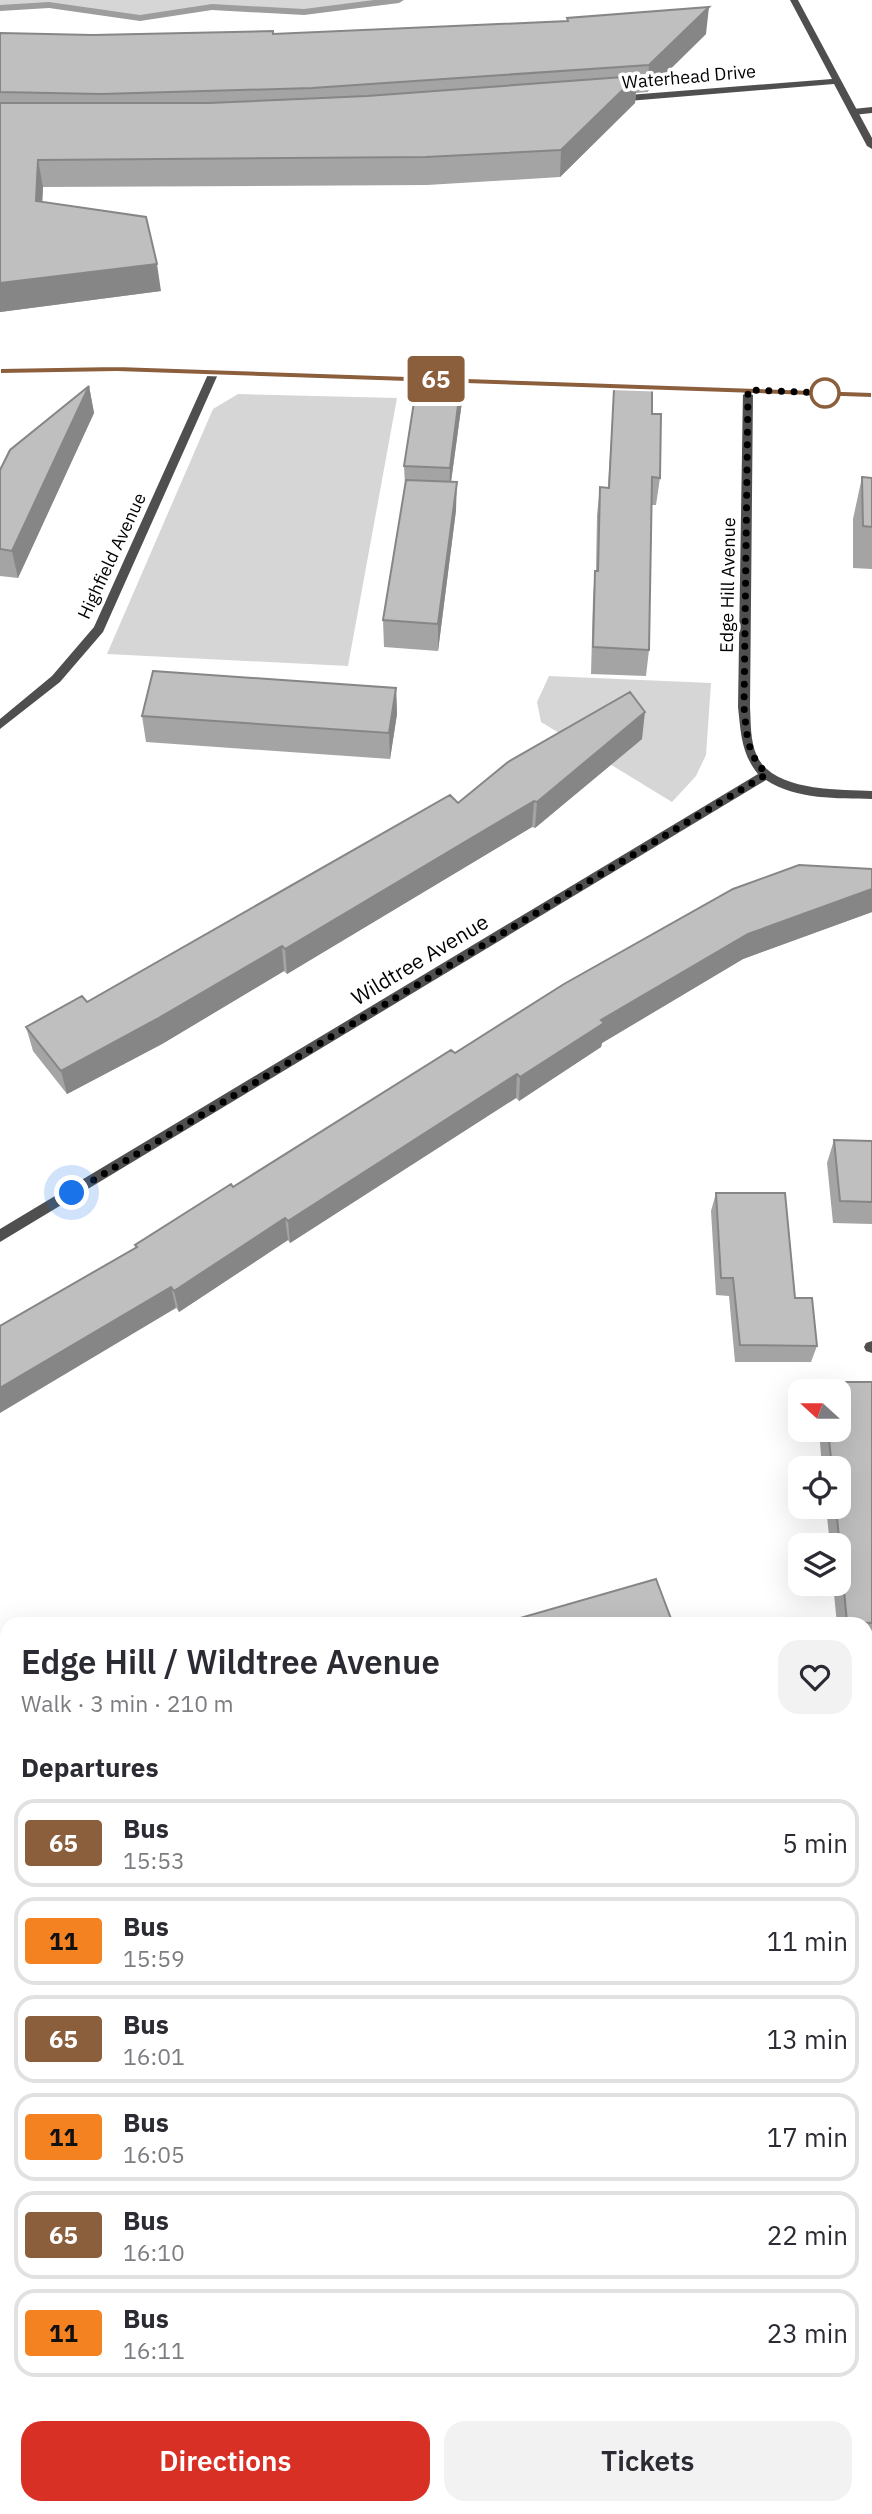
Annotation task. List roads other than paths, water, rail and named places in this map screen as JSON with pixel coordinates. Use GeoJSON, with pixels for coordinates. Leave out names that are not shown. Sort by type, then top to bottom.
{"type":"FeatureCollection","features":[{"type":"Feature","properties":{"kind":"street"},"geometry":{"type":"LineString","coordinates":[[794,0],[872,146]]}},
{"type":"Feature","properties":{"kind":"street","name":"Waterhead Drive"},"geometry":{"type":"LineString","coordinates":[[603,100],[836,81]]}},
{"type":"Feature","properties":{"kind":"street"},"geometry":{"type":"LineString","coordinates":[[853,112],[872,110]]}},
{"type":"Feature","properties":{"kind":"street"},"geometry":{"type":"LineString","coordinates":[[0,371],[117,369],[872,395]]}},
{"type":"Feature","properties":{"kind":"street","name":"Highfield Avenue"},"geometry":{"type":"LineString","coordinates":[[0,725],[56,679],[99,629],[214,372]]}},
{"type":"Feature","properties":{"kind":"street","name":"Edge Hill Avenue"},"geometry":{"type":"LineString","coordinates":[[748,390],[744,707],[748,743],[755,762],[767,774]]}},
{"type":"Feature","properties":{"kind":"street"},"geometry":{"type":"LineString","coordinates":[[767,774],[791,788],[872,795]]}},
{"type":"Feature","properties":{"kind":"street","name":"Wildtree Avenue"},"geometry":{"type":"LineString","coordinates":[[0,1236],[767,774]]}},
{"type":"Feature","properties":{"kind":"waterway"},"geometry":{"type":"LineString","coordinates":[[0,8],[49,5],[140,18],[212,7],[304,12],[399,0]]}}]}
